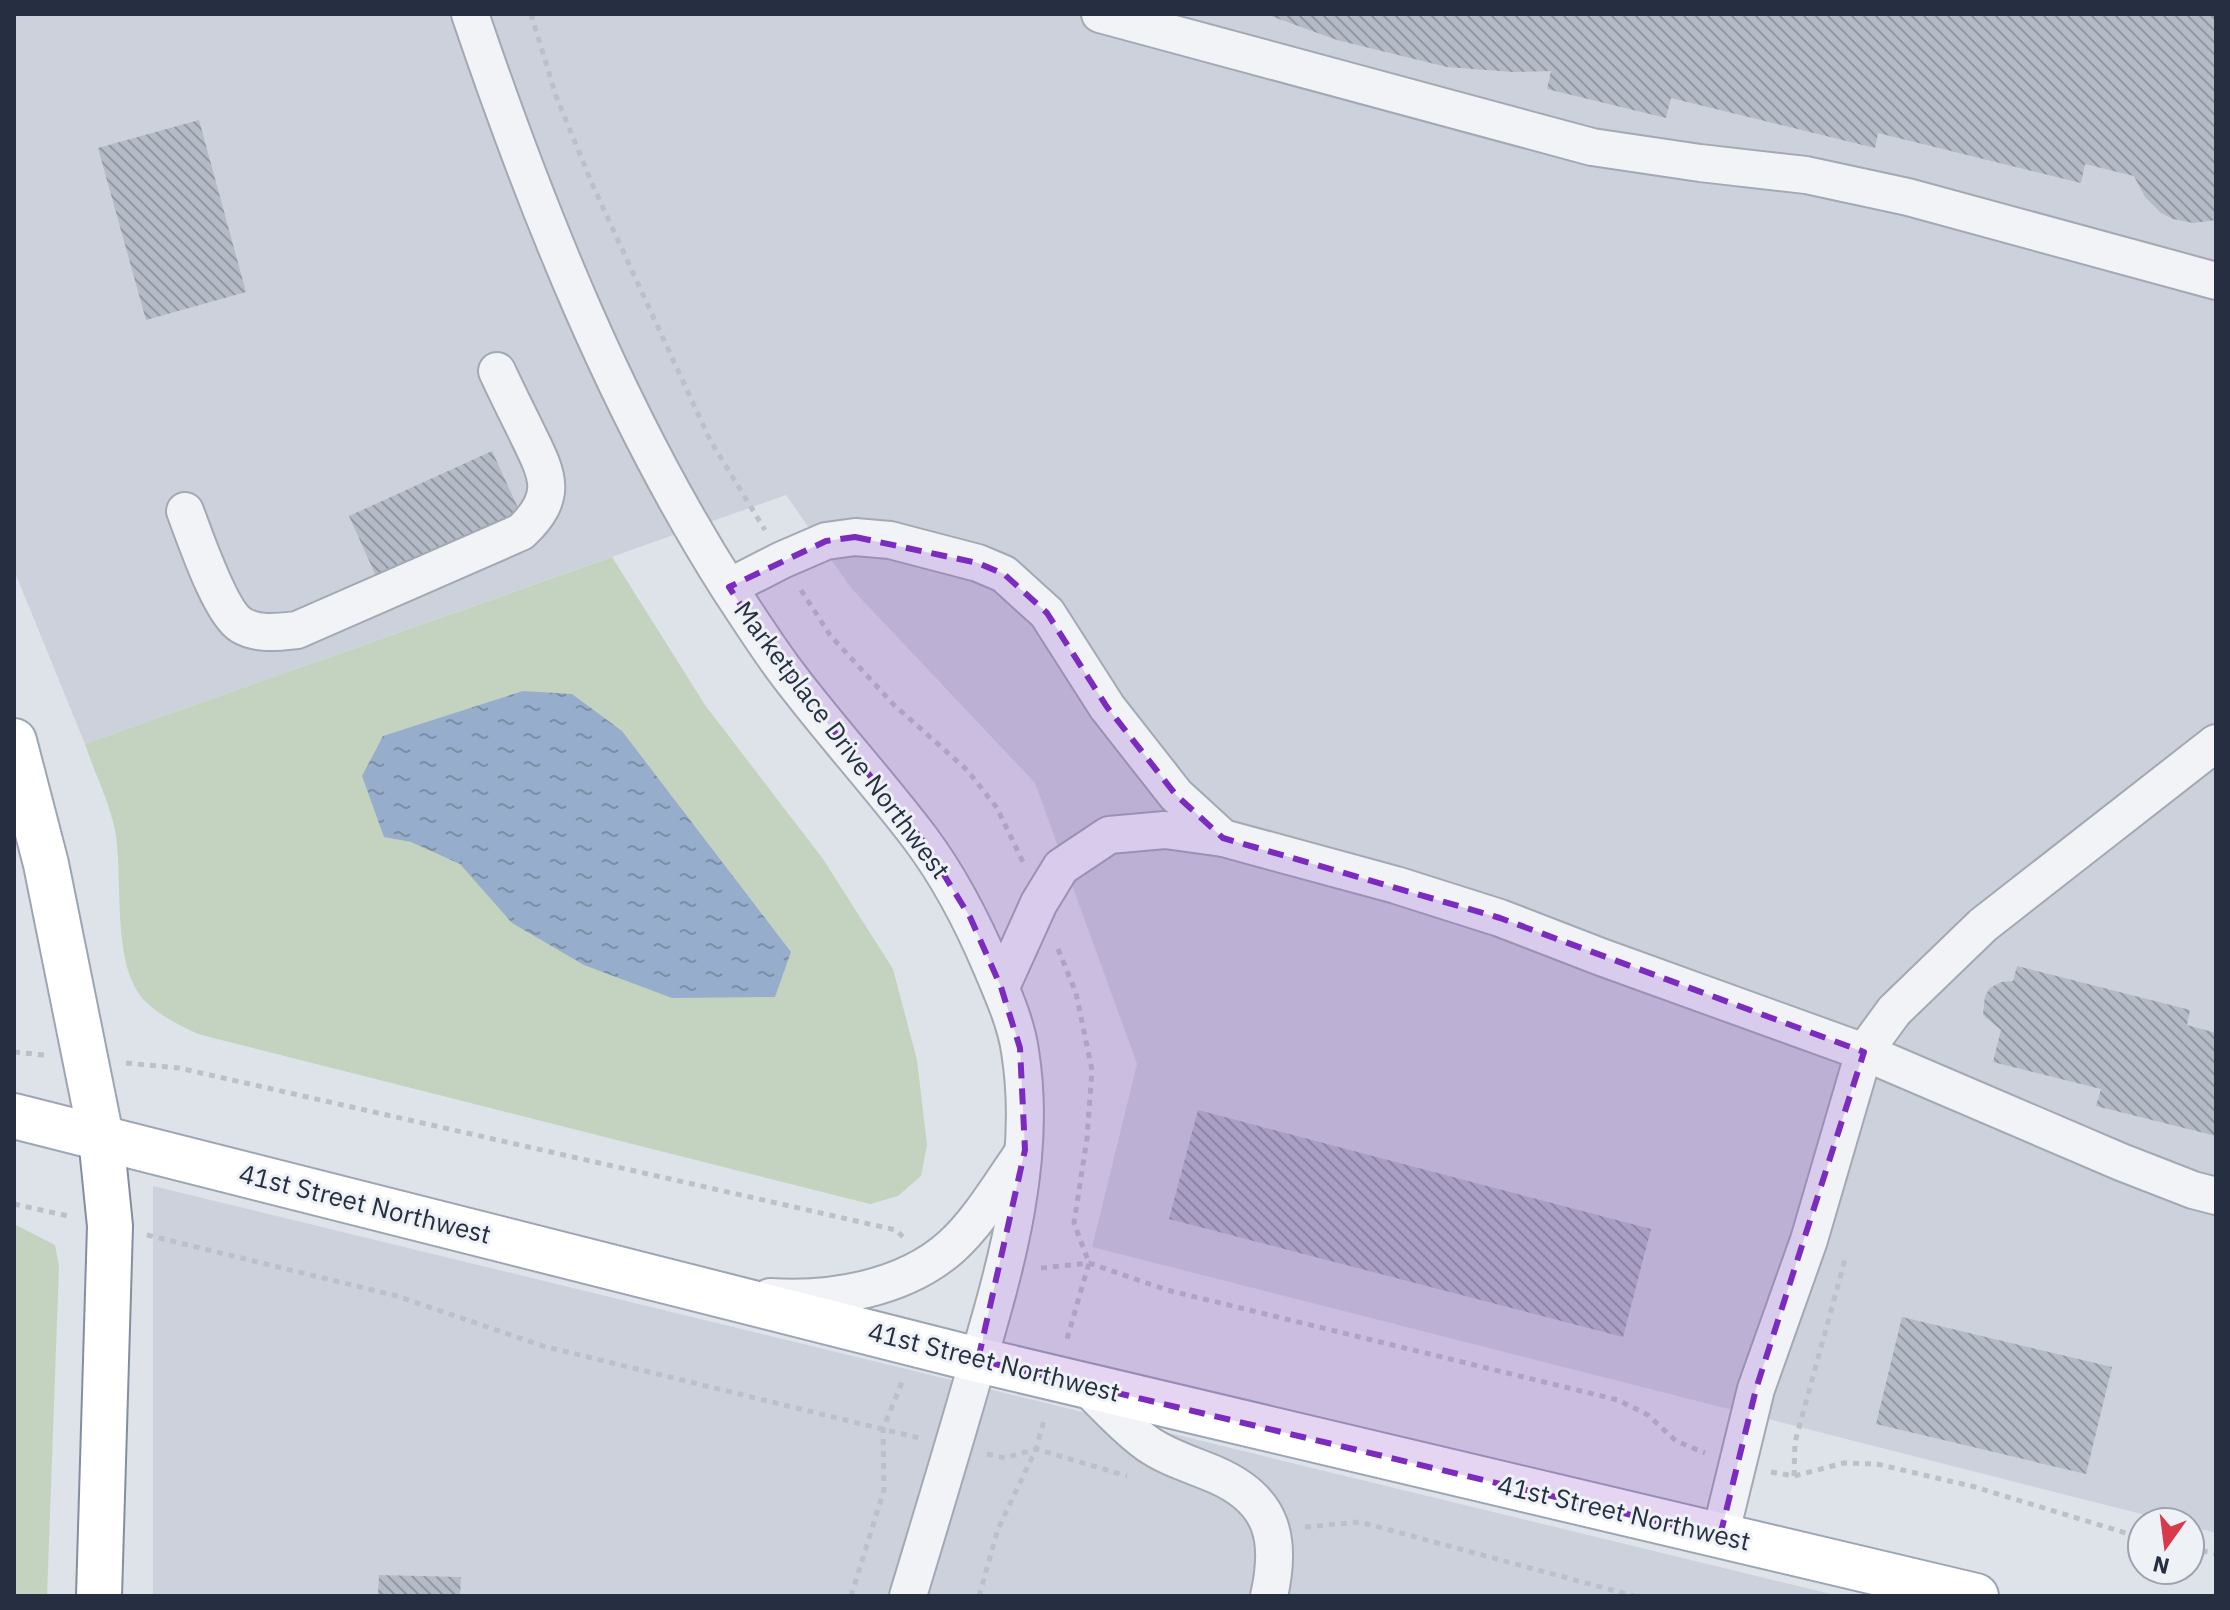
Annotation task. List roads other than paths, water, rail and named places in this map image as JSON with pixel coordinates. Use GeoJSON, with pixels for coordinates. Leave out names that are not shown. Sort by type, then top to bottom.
{"type":"FeatureCollection","features":[{"type":"Feature","properties":{"kind":"main road"},"geometry":{"type":"LineString","coordinates":[[14,741],[49,879],[101,1137],[110,1226],[99,1596]]}},
{"type":"Feature","properties":{"kind":"main road","name":"41st Street Northwest"},"geometry":{"type":"LineString","coordinates":[[14,1116],[978,1360],[1976,1596]]}},
{"type":"Feature","properties":{"kind":"street","name":"Marketplace Drive Northwest"},"geometry":{"type":"LineString","coordinates":[[470,14],[507,123],[582,303],[635,421],[675,499],[781,666],[923,841],[970,917],[1001,987],[1020,1048],[1025,1111],[1025,1150],[1020,1190],[990,1323],[908,1596]]}},
{"type":"Feature","properties":{"kind":"street"},"geometry":{"type":"LineString","coordinates":[[1100,14],[1592,147],[1806,175],[1908,197],[2216,281]]}},
{"type":"Feature","properties":{"kind":"street"},"geometry":{"type":"LineString","coordinates":[[185,511],[227,611],[241,625],[276,633],[297,630],[521,532],[536,518],[544,501],[547,487],[545,471],[497,371]]}},
{"type":"Feature","properties":{"kind":"street"},"geometry":{"type":"LineString","coordinates":[[729,587],[826,541],[855,537],[890,540],[978,563],[1004,574],[1047,613],[1107,707],[1176,795],[1223,838]]}},
{"type":"Feature","properties":{"kind":"street"},"geometry":{"type":"LineString","coordinates":[[1720,1536],[1756,1389],[1809,1240],[1864,1052],[1894,1011],[1983,925],[2216,743]]}},
{"type":"Feature","properties":{"kind":"street"},"geometry":{"type":"LineString","coordinates":[[1001,987],[1039,903],[1061,867],[1109,835],[1165,830],[1223,838],[1396,885],[1500,918],[1864,1052],[2121,1162],[2216,1196]]}},
{"type":"Feature","properties":{"kind":"street"},"geometry":{"type":"LineString","coordinates":[[718,1293],[811,1298],[877,1285],[908,1273],[951,1247],[987,1204],[1025,1150]]}},
{"type":"Feature","properties":{"kind":"street"},"geometry":{"type":"LineString","coordinates":[[1084,1385],[1148,1444],[1237,1485],[1269,1519],[1276,1546],[1269,1596]]}},
{"type":"Feature","properties":{"kind":"water"},"geometry":{"type":"Polygon","coordinates":[[[523,691],[572,694],[622,731],[791,952],[775,997],[672,998],[584,965],[512,923],[460,864],[411,842],[384,837],[362,776],[383,736],[523,691]]]}}]}
